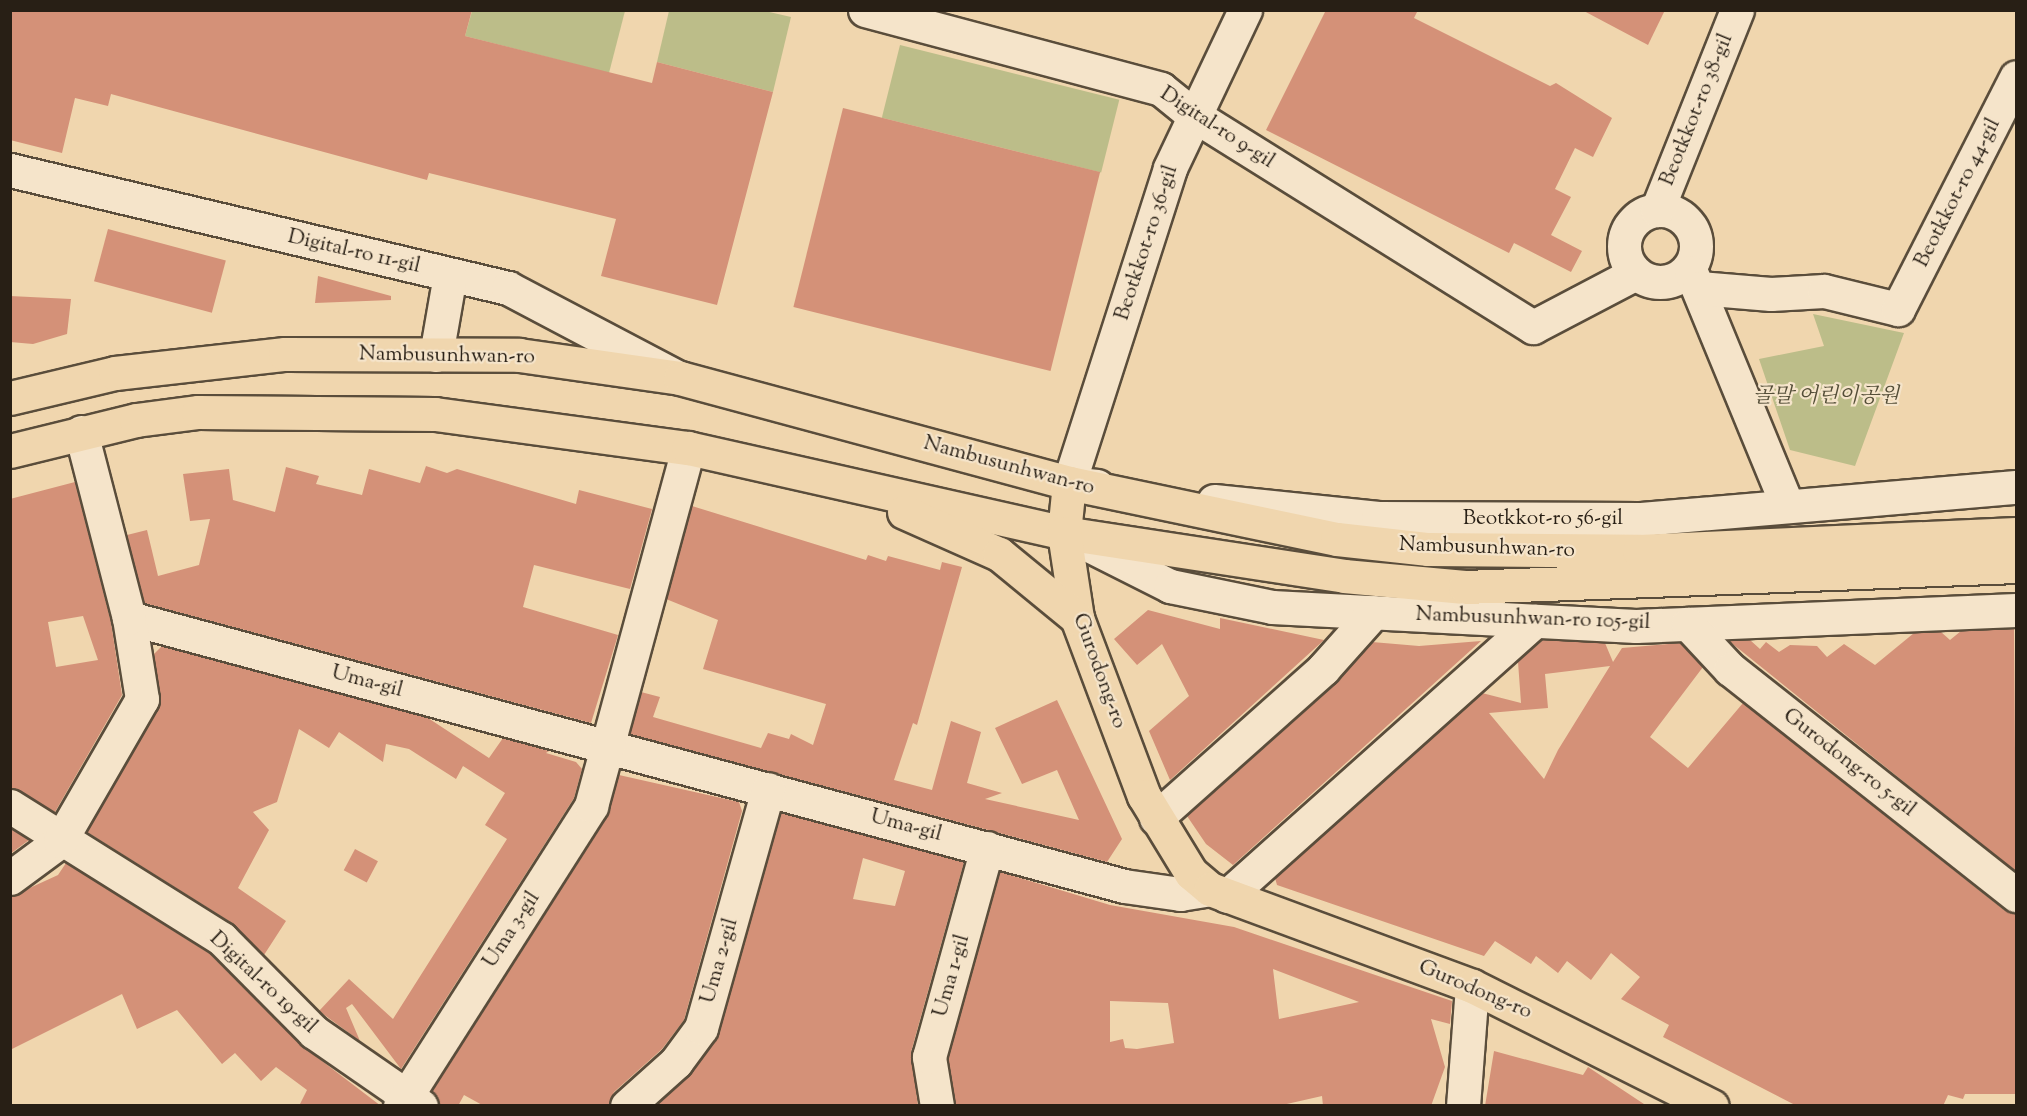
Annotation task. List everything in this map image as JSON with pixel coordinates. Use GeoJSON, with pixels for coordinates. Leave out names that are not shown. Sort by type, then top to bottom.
{"type":"FeatureCollection","features":[{"type":"Feature","properties":{"kind":"main road","name":"Nambusunhwan-ro"},"geometry":{"type":"LineString","coordinates":[[10,398],[115,373],[285,354],[519,354],[680,378],[1069,483],[1213,517],[1428,549],[1639,551],[2016,534]]}},
{"type":"Feature","properties":{"kind":"main road","name":"Nambusunhwan-ro"},"geometry":{"type":"LineString","coordinates":[[10,451],[81,432],[198,412],[435,414],[688,448],[1064,533],[1344,576],[1465,587],[2016,566]]}},
{"type":"Feature","properties":{"kind":"main road"},"geometry":{"type":"LineString","coordinates":[[831,480],[999,554],[1077,618]]}},
{"type":"Feature","properties":{"kind":"main road","name":"Gurodong-ro"},"geometry":{"type":"LineString","coordinates":[[1069,483],[1064,533],[1077,618],[1156,818],[1177,855],[1219,893],[1472,987],[1712,1106]]}},
{"type":"Feature","properties":{"kind":"street","name":"Digital-ro 9-gil"},"geometry":{"type":"LineString","coordinates":[[865,10],[1143,82],[1161,89],[1192,114],[1533,327],[1636,273]]}},
{"type":"Feature","properties":{"kind":"street","name":"Beotkkot-ro 36-gil"},"geometry":{"type":"LineString","coordinates":[[1069,483],[1192,114],[1245,10]]}},
{"type":"Feature","properties":{"kind":"street","name":"Beotkkot-ro 38-gil"},"geometry":{"type":"LineString","coordinates":[[1657,210],[1737,10]]}},
{"type":"Feature","properties":{"kind":"street","name":"Beotkkot-ro 44-gil"},"geometry":{"type":"LineString","coordinates":[[1694,278],[1771,294],[1824,291],[1898,309],[2016,77]]}},
{"type":"Feature","properties":{"kind":"street","name":"Digital-ro 11-gil"},"geometry":{"type":"LineString","coordinates":[[10,170],[508,288],[680,378]]}},
{"type":"Feature","properties":{"kind":"street","name":"Beotkkot-ro 38-gil"},"geometry":{"type":"LineString","coordinates":[[1636,273],[1626,260],[1625,237],[1637,218],[1657,210],[1689,224],[1696,246],[1694,278]]}},
{"type":"Feature","properties":{"kind":"street"},"geometry":{"type":"LineString","coordinates":[[1636,273],[1658,283],[1694,278],[1787,505]]}},
{"type":"Feature","properties":{"kind":"street"},"geometry":{"type":"LineString","coordinates":[[436,355],[450,275]]}},
{"type":"Feature","properties":{"kind":"street"},"geometry":{"type":"LineString","coordinates":[[10,878],[60,841],[142,699],[129,618],[81,432]]}},
{"type":"Feature","properties":{"kind":"street"},"geometry":{"type":"LineString","coordinates":[[605,746],[688,448]]}},
{"type":"Feature","properties":{"kind":"street","name":"Beotkkot-ro 56-gil"},"geometry":{"type":"LineString","coordinates":[[1069,483],[1378,518],[1641,519],[1927,491],[2016,487]]}},
{"type":"Feature","properties":{"kind":"street","name":"Nambusunhwan-ro 105-gil"},"geometry":{"type":"LineString","coordinates":[[1064,533],[1170,586],[1272,607],[1535,621],[1688,624],[2016,610]]}},
{"type":"Feature","properties":{"kind":"street"},"geometry":{"type":"LineString","coordinates":[[1156,818],[1323,669],[1374,612]]}},
{"type":"Feature","properties":{"kind":"street","name":"Uma-gil"},"geometry":{"type":"LineString","coordinates":[[129,618],[1150,892],[1219,893]]}},
{"type":"Feature","properties":{"kind":"street"},"geometry":{"type":"LineString","coordinates":[[1219,893],[1535,621]]}},
{"type":"Feature","properties":{"kind":"street","name":"Gurodong-ro 5-gil"},"geometry":{"type":"LineString","coordinates":[[1688,624],[1730,669],[2016,895]]}},
{"type":"Feature","properties":{"kind":"street","name":"Uma 3-gil"},"geometry":{"type":"LineString","coordinates":[[409,1102],[591,806],[605,746]]}},
{"type":"Feature","properties":{"kind":"street","name":"Uma 2-gil"},"geometry":{"type":"LineString","coordinates":[[627,1106],[676,1062],[701,1028],[768,789]]}},
{"type":"Feature","properties":{"kind":"street","name":"Digital-ro 19-gil"},"geometry":{"type":"LineString","coordinates":[[10,806],[60,841],[222,939],[314,1032],[409,1102]]}},
{"type":"Feature","properties":{"kind":"street","name":"Uma 1-gil"},"geometry":{"type":"LineString","coordinates":[[937,1106],[929,1057],[987,848]]}},
{"type":"Feature","properties":{"kind":"street"},"geometry":{"type":"LineString","coordinates":[[1463,1106],[1472,987]]}},
{"type":"Feature","properties":{"kind":"green space"},"geometry":{"type":"Polygon","coordinates":[[[472,11],[625,11],[609,73],[465,36],[472,11]]]}},
{"type":"Feature","properties":{"kind":"green space"},"geometry":{"type":"Polygon","coordinates":[[[669,11],[765,11],[791,17],[773,92],[657,62],[669,11]]]}},
{"type":"Feature","properties":{"kind":"green space"},"geometry":{"type":"Polygon","coordinates":[[[900,45],[1119,100],[1101,172],[882,118],[900,45]]]}},
{"type":"Feature","properties":{"kind":"green space","name":"골말 어린이공원"},"geometry":{"type":"Polygon","coordinates":[[[1813,314],[1904,333],[1855,466],[1790,450],[1759,359],[1824,346],[1813,314]]]}},
{"type":"Feature","properties":{"kind":"building"},"geometry":{"type":"Polygon","coordinates":[[[10,10],[472,10],[465,36],[652,83],[657,62],[773,92],[717,305],[601,276],[616,219],[429,173],[427,180],[111,94],[108,106],[75,98],[62,153],[10,140],[10,10]]]}},
{"type":"Feature","properties":{"kind":"building"},"geometry":{"type":"Polygon","coordinates":[[[1326,10],[1418,10],[1414,18],[1550,86],[1556,83],[1612,118],[1593,157],[1575,148],[1555,189],[1571,197],[1551,235],[1582,251],[1571,272],[1514,243],[1509,253],[1266,130],[1326,10]]]}},
{"type":"Feature","properties":{"kind":"building"},"geometry":{"type":"Polygon","coordinates":[[[1582,10],[1665,10],[1648,45],[1582,10]]]}},
{"type":"Feature","properties":{"kind":"building"},"geometry":{"type":"Polygon","coordinates":[[[843,108],[1100,172],[1051,371],[793,307],[843,108]]]}},
{"type":"Feature","properties":{"kind":"building"},"geometry":{"type":"Polygon","coordinates":[[[108,229],[226,261],[212,313],[94,281],[108,229]]]}},
{"type":"Feature","properties":{"kind":"building"},"geometry":{"type":"Polygon","coordinates":[[[318,276],[391,296],[391,300],[315,303],[318,276]]]}},
{"type":"Feature","properties":{"kind":"building"},"geometry":{"type":"Polygon","coordinates":[[[10,296],[71,299],[67,334],[33,344],[10,342],[10,296]]]}},
{"type":"Feature","properties":{"kind":"building"},"geometry":{"type":"Polygon","coordinates":[[[426,466],[447,473],[457,469],[576,504],[579,490],[652,509],[630,589],[534,565],[523,607],[618,635],[591,723],[144,603],[127,535],[147,530],[158,576],[199,565],[210,519],[190,521],[183,474],[229,469],[233,500],[275,512],[286,467],[319,476],[316,484],[362,495],[369,469],[420,483],[426,466]]]}},
{"type":"Feature","properties":{"kind":"building"},"geometry":{"type":"Polygon","coordinates":[[[75,482],[111,622],[122,695],[55,812],[10,787],[10,499],[75,482]],[[83,616],[48,622],[56,667],[98,660],[83,616]]]}},
{"type":"Feature","properties":{"kind":"building"},"geometry":{"type":"Polygon","coordinates":[[[692,506],[866,560],[868,555],[886,561],[888,556],[940,570],[942,562],[962,567],[917,725],[913,723],[894,780],[932,790],[951,721],[981,732],[967,783],[1002,793],[985,799],[1079,820],[1057,770],[1022,784],[995,728],[1057,700],[1122,839],[1107,862],[630,734],[641,692],[660,697],[653,717],[761,748],[768,733],[789,739],[791,734],[813,745],[826,704],[703,669],[718,620],[666,599],[692,506]]]}},
{"type":"Feature","properties":{"kind":"building"},"geometry":{"type":"Polygon","coordinates":[[[1148,610],[1220,629],[1220,618],[1324,640],[1170,780],[1149,731],[1189,696],[1162,644],[1137,665],[1114,639],[1148,610]]]}},
{"type":"Feature","properties":{"kind":"building"},"geometry":{"type":"Polygon","coordinates":[[[2014,629],[2016,872],[1729,641],[1750,640],[1760,649],[1766,642],[1779,652],[1790,645],[1817,646],[1827,657],[1844,644],[1875,665],[1914,633],[1941,632],[1950,640],[1961,631],[2014,629]]]}},
{"type":"Feature","properties":{"kind":"building"},"geometry":{"type":"Polygon","coordinates":[[[1543,640],[1605,643],[1613,662],[1622,648],[1680,643],[1703,667],[1650,737],[1688,768],[1743,703],[2004,910],[2016,913],[2016,1094],[1965,1094],[1963,1099],[1948,1095],[1943,1106],[1797,1106],[1663,1037],[1669,1025],[1621,999],[1640,977],[1611,953],[1591,980],[1567,961],[1558,973],[1536,956],[1531,964],[1495,941],[1484,956],[1277,885],[1275,878],[1482,693],[1521,703],[1518,662],[1543,640]],[[1610,666],[1545,674],[1548,708],[1489,713],[1544,779],[1558,750],[1610,666]]]}},
{"type":"Feature","properties":{"kind":"building"},"geometry":{"type":"Polygon","coordinates":[[[1481,641],[1233,865],[1206,844],[1187,816],[1335,683],[1372,642],[1419,646],[1481,641]]]}},
{"type":"Feature","properties":{"kind":"building"},"geometry":{"type":"Polygon","coordinates":[[[162,646],[428,718],[489,758],[503,738],[549,751],[546,753],[576,762],[582,769],[574,798],[401,1069],[352,1004],[346,1008],[360,1041],[319,1011],[349,979],[393,1019],[507,839],[485,825],[505,793],[463,766],[456,779],[409,749],[386,744],[383,762],[339,732],[329,748],[299,729],[277,802],[253,812],[269,830],[238,888],[286,921],[264,955],[232,923],[87,832],[158,708],[154,654],[162,646]]]}},
{"type":"Feature","properties":{"kind":"building"},"geometry":{"type":"Polygon","coordinates":[[[619,775],[739,802],[742,811],[684,1020],[662,1049],[614,1092],[609,1106],[484,1106],[464,1095],[458,1106],[439,1106],[432,1091],[607,816],[619,775]]]}},
{"type":"Feature","properties":{"kind":"building"},"geometry":{"type":"Polygon","coordinates":[[[781,813],[964,862],[911,1052],[918,1106],[656,1106],[691,1073],[719,1033],[781,813]],[[863,858],[853,899],[895,906],[905,871],[863,858]]]}},
{"type":"Feature","properties":{"kind":"building"},"geometry":{"type":"Polygon","coordinates":[[[10,828],[29,840],[10,854],[10,828]]]}},
{"type":"Feature","properties":{"kind":"building"},"geometry":{"type":"Polygon","coordinates":[[[355,849],[378,861],[367,882],[344,870],[355,849]]]}},
{"type":"Feature","properties":{"kind":"building"},"geometry":{"type":"Polygon","coordinates":[[[66,863],[210,954],[301,1045],[381,1106],[299,1106],[307,1090],[276,1067],[261,1081],[235,1053],[222,1064],[177,1010],[137,1029],[122,994],[10,1050],[10,897],[58,875],[66,863]]]}},
{"type":"Feature","properties":{"kind":"building"},"geometry":{"type":"Polygon","coordinates":[[[1000,872],[1110,905],[1234,927],[1452,1001],[1450,1024],[1431,1019],[1445,1067],[1431,1106],[1323,1106],[1322,1096],[1278,1106],[955,1106],[948,1058],[1000,872]],[[1273,969],[1279,1019],[1359,1002],[1273,969]],[[1110,1001],[1110,1042],[1123,1039],[1125,1048],[1137,1049],[1174,1043],[1168,1003],[1110,1001]]]}},
{"type":"Feature","properties":{"kind":"building"},"geometry":{"type":"Polygon","coordinates":[[[1494,1051],[1583,1075],[1588,1067],[1647,1106],[1485,1106],[1494,1051]]]}}]}
